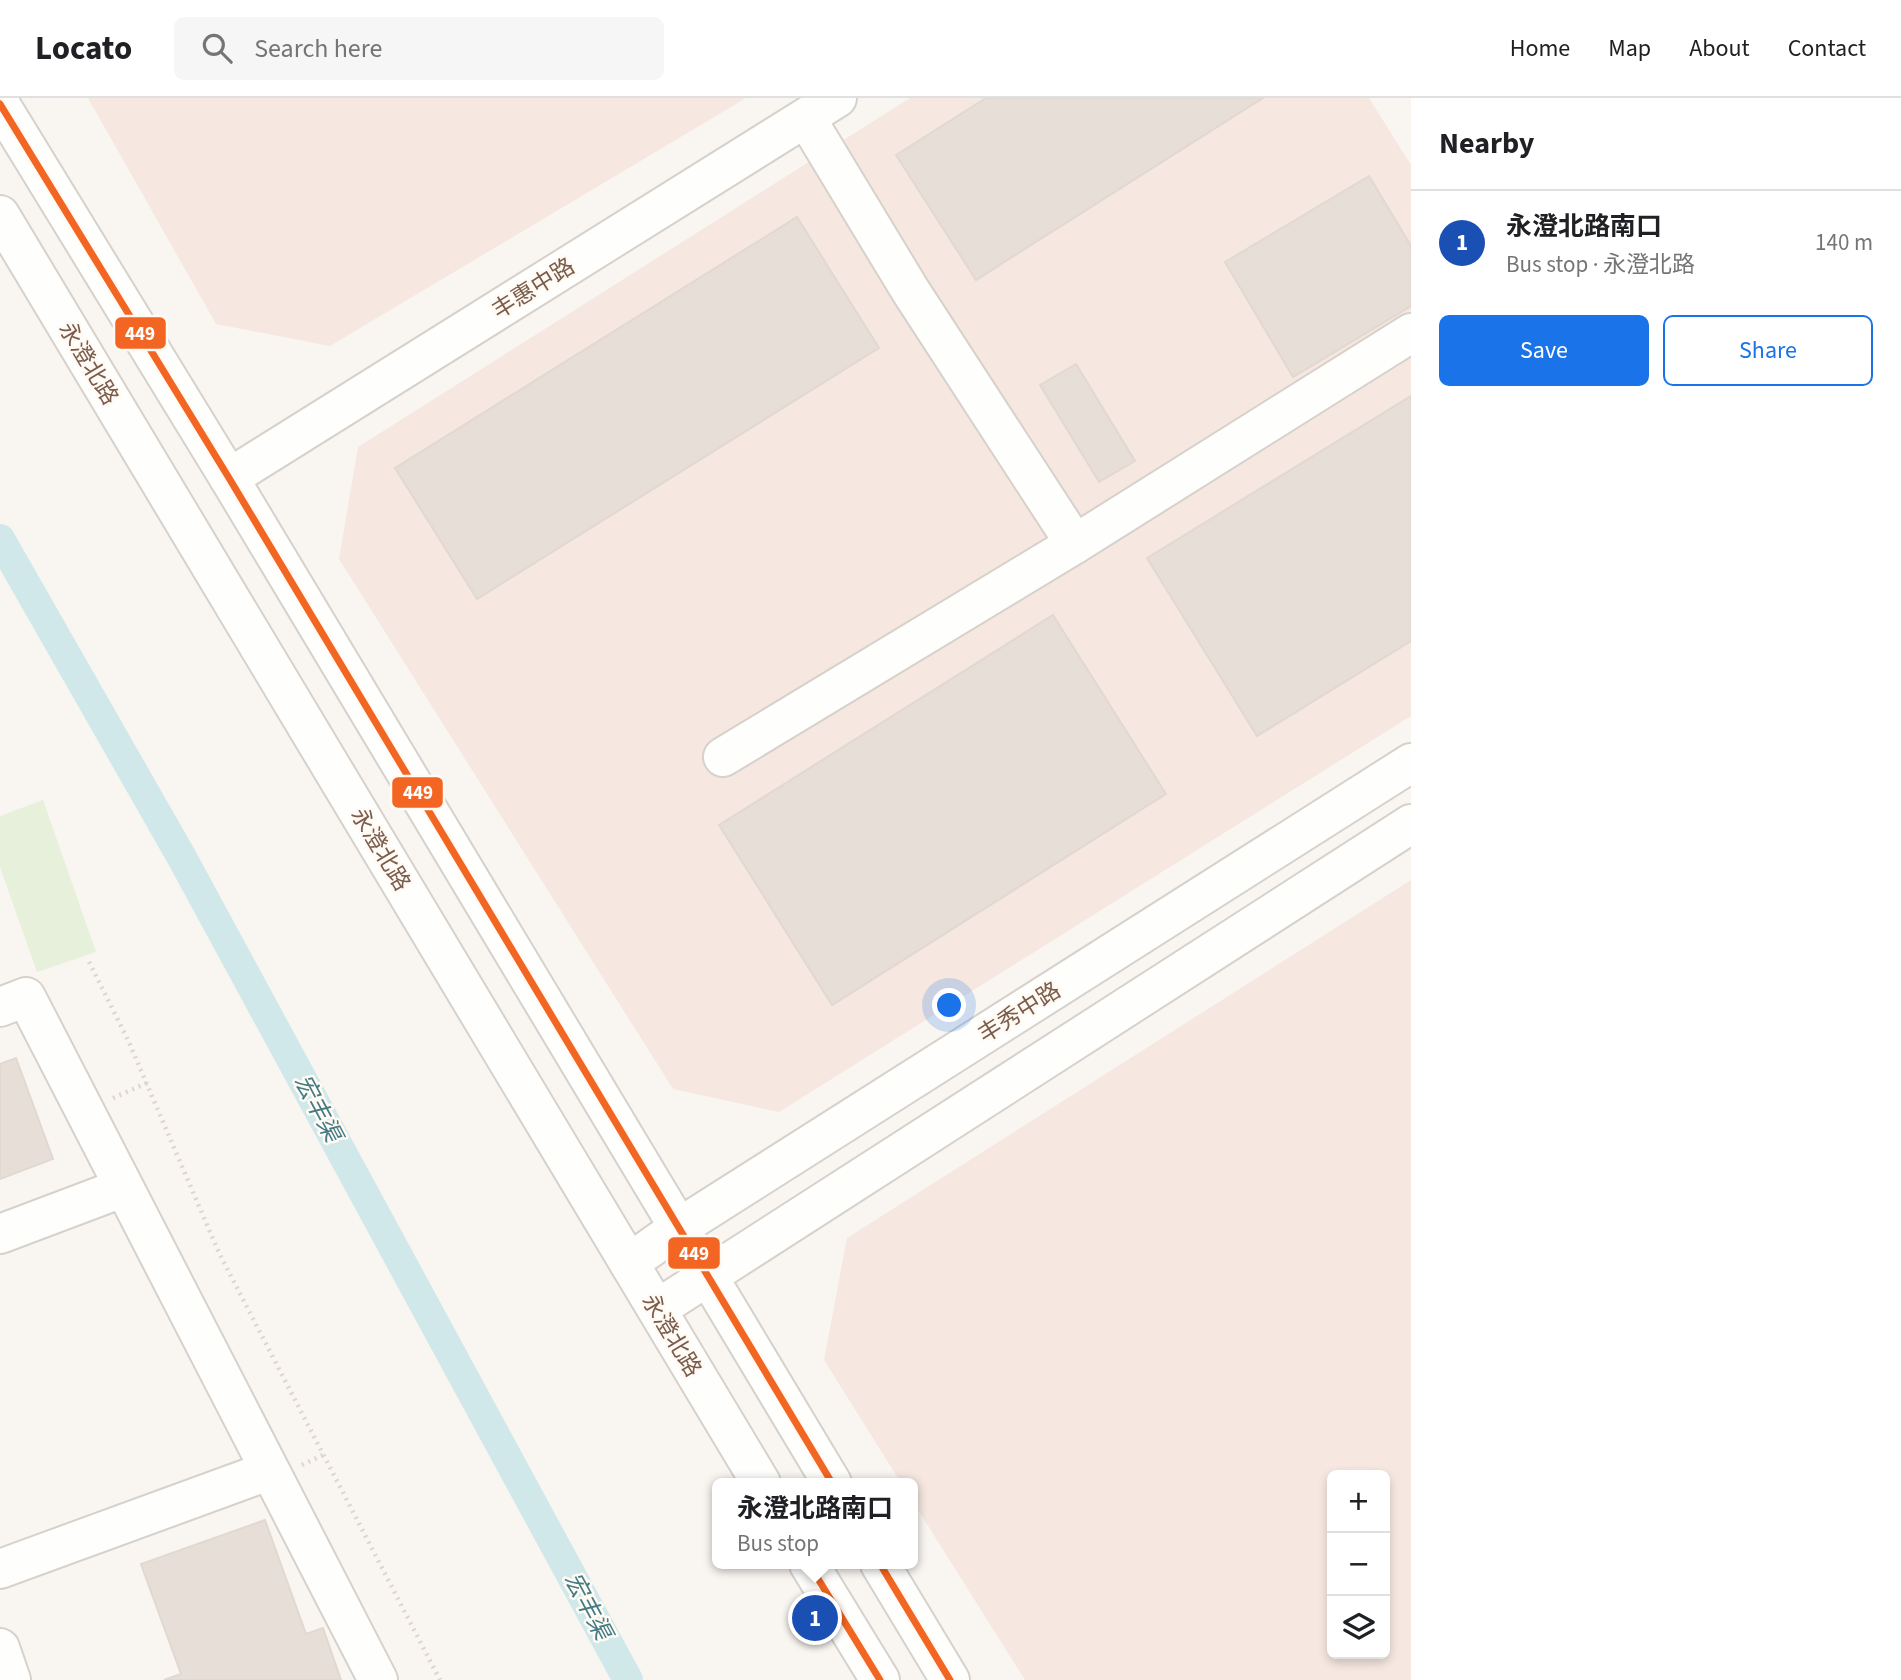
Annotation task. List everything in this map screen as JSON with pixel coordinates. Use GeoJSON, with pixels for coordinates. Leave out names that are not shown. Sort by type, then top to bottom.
{"type":"FeatureCollection","features":[{"type":"Feature","properties":{"kind":"street"},"geometry":{"type":"LineString","coordinates":[[0,104],[229,478],[829,1478]]}},
{"type":"Feature","properties":{"kind":"street"},"geometry":{"type":"LineString","coordinates":[[822,108],[910,290],[1074,544]]}},
{"type":"Feature","properties":{"kind":"street","name":"丰惠中路"},"geometry":{"type":"LineString","coordinates":[[229,478],[822,108]]}},
{"type":"Feature","properties":{"kind":"street","name":"永澄北路"},"geometry":{"type":"LineString","coordinates":[[0,215],[758,1478]]}},
{"type":"Feature","properties":{"kind":"street"},"geometry":{"type":"LineString","coordinates":[[723,757],[1074,544],[1411,333]]}},
{"type":"Feature","properties":{"kind":"street","name":"丰秀中路"},"geometry":{"type":"LineString","coordinates":[[629,1263],[680,1227],[1411,763]]}},
{"type":"Feature","properties":{"kind":"street"},"geometry":{"type":"LineString","coordinates":[[657,1309],[1411,824]]}},
{"type":"Feature","properties":{"kind":"street"},"geometry":{"type":"LineString","coordinates":[[0,1007],[26,998],[378,1680]]}},
{"type":"Feature","properties":{"kind":"street"},"geometry":{"type":"LineString","coordinates":[[0,1234],[122,1188]]}},
{"type":"Feature","properties":{"kind":"street"},"geometry":{"type":"LineString","coordinates":[[0,1569],[268,1471]]}},
{"type":"Feature","properties":{"kind":"street"},"geometry":{"type":"LineString","coordinates":[[812,1569],[880,1680]]}},
{"type":"Feature","properties":{"kind":"street"},"geometry":{"type":"LineString","coordinates":[[883,1569],[950,1680]]}},
{"type":"Feature","properties":{"kind":"street"},"geometry":{"type":"LineString","coordinates":[[0,1648],[11,1680]]}},
{"type":"Feature","properties":{"kind":"path"},"geometry":{"type":"LineString","coordinates":[[89,962],[128,1040],[219,1253],[440,1680]]}},
{"type":"Feature","properties":{"kind":"shaded area"},"geometry":{"type":"Polygon","coordinates":[[[88,98],[746,98],[330,346],[216,324],[88,98]]]}},
{"type":"Feature","properties":{"kind":"shaded area"},"geometry":{"type":"Polygon","coordinates":[[[910,98],[1369,98],[1411,165],[1411,716],[779,1112],[673,1089],[339,559],[358,447],[910,98]]]}},
{"type":"Feature","properties":{"kind":"shaded area"},"geometry":{"type":"Polygon","coordinates":[[[1411,880],[1411,1680],[1025,1680],[918,1510],[918,1478],[898,1478],[824,1360],[847,1238],[1411,880]]]}},
{"type":"Feature","properties":{"kind":"green space"},"geometry":{"type":"Polygon","coordinates":[[[43,800],[96,952],[37,972],[0,867],[0,816],[43,800]]]}},
{"type":"Feature","properties":{"kind":"building"},"geometry":{"type":"Polygon","coordinates":[[[986,98],[1263,98],[976,280],[896,155],[986,98]]]}},
{"type":"Feature","properties":{"kind":"building"},"geometry":{"type":"Polygon","coordinates":[[[1369,176],[1411,246],[1411,306],[1293,377],[1225,262],[1369,176]]]}},
{"type":"Feature","properties":{"kind":"building"},"geometry":{"type":"Polygon","coordinates":[[[797,217],[879,348],[477,599],[395,468],[797,217]]]}},
{"type":"Feature","properties":{"kind":"building"},"geometry":{"type":"Polygon","coordinates":[[[1076,364],[1135,461],[1099,482],[1040,385],[1076,364]]]}},
{"type":"Feature","properties":{"kind":"building"},"geometry":{"type":"Polygon","coordinates":[[[1411,396],[1411,641],[1257,736],[1147,558],[1411,396]]]}},
{"type":"Feature","properties":{"kind":"building"},"geometry":{"type":"Polygon","coordinates":[[[1053,615],[1166,794],[832,1005],[719,825],[1053,615]]]}},
{"type":"Feature","properties":{"kind":"building"},"geometry":{"type":"Polygon","coordinates":[[[16,1058],[53,1159],[0,1179],[0,1064],[16,1058]]]}},
{"type":"Feature","properties":{"kind":"building"},"geometry":{"type":"Polygon","coordinates":[[[265,1520],[306,1634],[323,1628],[341,1680],[164,1680],[181,1674],[141,1564],[265,1520]]]}},
{"type":"Feature","properties":{"kind":"waterway","name":"宏丰渠"},"geometry":{"type":"LineString","coordinates":[[0,539],[181,856],[628,1680]]}},
{"type":"Feature","properties":{"kind":"transit line","name":"449"},"geometry":{"type":"LineString","coordinates":[[0,104],[229,478],[829,1478]]}},
{"type":"Feature","properties":{"kind":"transit line","name":"449"},"geometry":{"type":"LineString","coordinates":[[812,1569],[880,1680]]}},
{"type":"Feature","properties":{"kind":"transit line","name":"449"},"geometry":{"type":"LineString","coordinates":[[883,1569],[950,1680]]}},
{"type":"Feature","properties":{"kind":"place","name":"永澄北路南口"},"geometry":{"type":"Point","coordinates":[815,1618]}}]}
